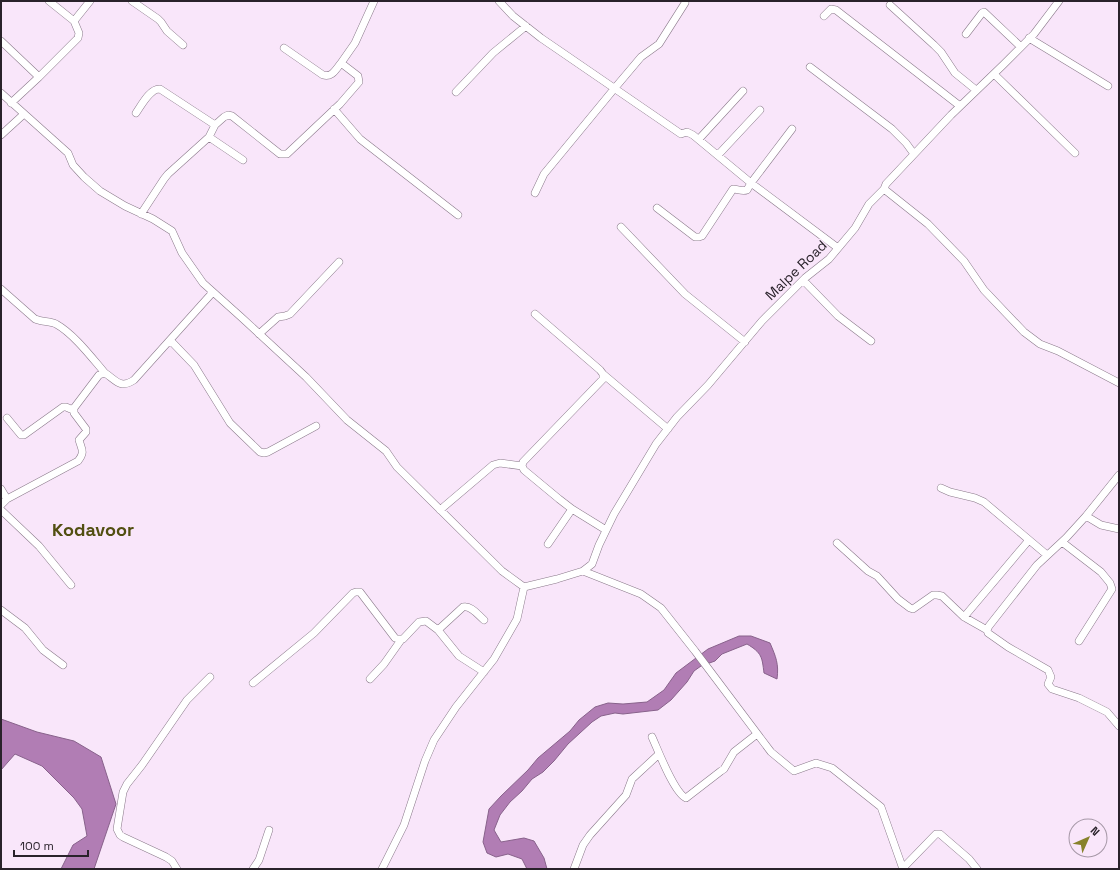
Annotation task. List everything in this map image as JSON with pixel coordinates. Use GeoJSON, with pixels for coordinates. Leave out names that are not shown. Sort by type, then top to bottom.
{"type":"FeatureCollection","features":[{"type":"Feature","properties":{"kind":"street"},"geometry":{"type":"LineString","coordinates":[[11,102],[40,77],[78,38],[79,33],[74,21],[50,1]]}},
{"type":"Feature","properties":{"kind":"street"},"geometry":{"type":"LineString","coordinates":[[74,21],[90,1]]}},
{"type":"Feature","properties":{"kind":"street"},"geometry":{"type":"LineString","coordinates":[[132,1],[158,19],[167,31],[183,45]]}},
{"type":"Feature","properties":{"kind":"street"},"geometry":{"type":"LineString","coordinates":[[284,48],[324,75],[331,75],[355,43],[374,1]]}},
{"type":"Feature","properties":{"kind":"street"},"geometry":{"type":"LineString","coordinates":[[499,1],[513,16],[526,26],[614,89],[681,134],[687,132],[699,139],[751,183],[838,248]]}},
{"type":"Feature","properties":{"kind":"street","name":"Malpe Road"},"geometry":{"type":"LineString","coordinates":[[583,571],[592,564],[599,544],[614,514],[652,450],[676,417],[708,385],[762,321],[828,259],[855,228],[869,204],[884,189],[886,184],[960,106],[1021,47],[1059,1]]}},
{"type":"Feature","properties":{"kind":"street"},"geometry":{"type":"LineString","coordinates":[[535,193],[544,174],[614,89],[641,57],[659,44],[685,3]]}},
{"type":"Feature","properties":{"kind":"street"},"geometry":{"type":"LineString","coordinates":[[890,5],[941,52],[955,73],[976,90]]}},
{"type":"Feature","properties":{"kind":"street"},"geometry":{"type":"LineString","coordinates":[[824,16],[831,9],[836,10],[960,106]]}},
{"type":"Feature","properties":{"kind":"street"},"geometry":{"type":"LineString","coordinates":[[966,34],[984,12],[1021,47]]}},
{"type":"Feature","properties":{"kind":"street"},"geometry":{"type":"LineString","coordinates":[[456,92],[493,53],[526,26]]}},
{"type":"Feature","properties":{"kind":"street"},"geometry":{"type":"LineString","coordinates":[[1029,38],[1108,86]]}},
{"type":"Feature","properties":{"kind":"street"},"geometry":{"type":"LineString","coordinates":[[1,41],[40,77]]}},
{"type":"Feature","properties":{"kind":"street"},"geometry":{"type":"LineString","coordinates":[[141,214],[164,179],[209,137],[215,125],[228,115],[232,116],[280,154],[287,154],[334,109],[359,82],[358,76],[341,63]]}},
{"type":"Feature","properties":{"kind":"street"},"geometry":{"type":"LineString","coordinates":[[810,67],[892,129],[906,143],[914,154]]}},
{"type":"Feature","properties":{"kind":"street"},"geometry":{"type":"LineString","coordinates":[[994,74],[1075,153]]}},
{"type":"Feature","properties":{"kind":"street"},"geometry":{"type":"LineString","coordinates":[[136,113],[152,90],[157,88],[215,125]]}},
{"type":"Feature","properties":{"kind":"street"},"geometry":{"type":"LineString","coordinates":[[699,139],[742,91]]}},
{"type":"Feature","properties":{"kind":"street"},"geometry":{"type":"LineString","coordinates":[[1,93],[68,152],[73,165],[100,191],[125,206],[153,219],[172,231],[182,253],[203,283],[306,378],[347,420],[386,451],[396,467],[502,571],[524,587],[583,571],[641,594],[661,608],[771,752],[794,771],[816,763],[832,768],[881,807],[903,868],[936,834],[940,834],[969,859],[977,869]]}},
{"type":"Feature","properties":{"kind":"street"},"geometry":{"type":"LineString","coordinates":[[334,109],[360,139],[458,215]]}},
{"type":"Feature","properties":{"kind":"street"},"geometry":{"type":"LineString","coordinates":[[718,155],[760,110]]}},
{"type":"Feature","properties":{"kind":"street"},"geometry":{"type":"LineString","coordinates":[[1,135],[24,114]]}},
{"type":"Feature","properties":{"kind":"street"},"geometry":{"type":"LineString","coordinates":[[658,208],[695,237],[702,236],[733,189],[747,190],[792,129]]}},
{"type":"Feature","properties":{"kind":"street"},"geometry":{"type":"LineString","coordinates":[[209,137],[243,160]]}},
{"type":"Feature","properties":{"kind":"street"},"geometry":{"type":"LineString","coordinates":[[884,189],[928,224],[964,261],[984,290],[1024,332],[1040,344],[1058,350],[1119,383]]}},
{"type":"Feature","properties":{"kind":"street"},"geometry":{"type":"LineString","coordinates":[[622,227],[685,294],[745,342]]}},
{"type":"Feature","properties":{"kind":"street"},"geometry":{"type":"LineString","coordinates":[[259,334],[278,317],[290,314],[339,262]]}},
{"type":"Feature","properties":{"kind":"street"},"geometry":{"type":"LineString","coordinates":[[804,280],[838,316],[871,341]]}},
{"type":"Feature","properties":{"kind":"street"},"geometry":{"type":"LineString","coordinates":[[1,289],[35,319],[58,325],[73,337],[105,373],[121,384],[128,384],[134,380],[213,292]]}},
{"type":"Feature","properties":{"kind":"street"},"geometry":{"type":"LineString","coordinates":[[535,314],[668,429]]}},
{"type":"Feature","properties":{"kind":"street"},"geometry":{"type":"LineString","coordinates":[[170,340],[194,365],[230,423],[260,452],[268,452],[316,426]]}},
{"type":"Feature","properties":{"kind":"street"},"geometry":{"type":"LineString","coordinates":[[73,410],[99,375],[105,373]]}},
{"type":"Feature","properties":{"kind":"street"},"geometry":{"type":"LineString","coordinates":[[603,374],[603,379],[522,462],[522,466],[524,470],[572,509],[606,530]]}},
{"type":"Feature","properties":{"kind":"street"},"geometry":{"type":"LineString","coordinates":[[1,505],[7,499],[78,461],[82,454],[80,440],[86,432],[86,429],[73,410],[66,407],[63,407],[24,435],[20,435],[7,418]]}},
{"type":"Feature","properties":{"kind":"street"},"geometry":{"type":"LineString","coordinates":[[440,510],[493,465],[500,463],[522,466]]}},
{"type":"Feature","properties":{"kind":"street"},"geometry":{"type":"LineString","coordinates":[[987,630],[1037,565],[1062,542],[1086,516],[1119,475]]}},
{"type":"Feature","properties":{"kind":"street"},"geometry":{"type":"LineString","coordinates":[[941,488],[979,500],[1047,555]]}},
{"type":"Feature","properties":{"kind":"street"},"geometry":{"type":"LineString","coordinates":[[1,489],[7,499]]}},
{"type":"Feature","properties":{"kind":"street"},"geometry":{"type":"LineString","coordinates":[[548,544],[572,509]]}},
{"type":"Feature","properties":{"kind":"street"},"geometry":{"type":"LineString","coordinates":[[1,510],[39,546],[71,585]]}},
{"type":"Feature","properties":{"kind":"street"},"geometry":{"type":"LineString","coordinates":[[1086,516],[1101,525],[1119,529]]}},
{"type":"Feature","properties":{"kind":"street"},"geometry":{"type":"LineString","coordinates":[[964,617],[1029,540]]}},
{"type":"Feature","properties":{"kind":"street"},"geometry":{"type":"LineString","coordinates":[[1062,542],[1101,572],[1110,583],[1112,589],[1119,593]]}},
{"type":"Feature","properties":{"kind":"street"},"geometry":{"type":"LineString","coordinates":[[837,543],[867,570],[877,576],[898,599],[910,608],[913,609],[934,595],[942,596],[964,617],[987,630],[988,633],[1008,647],[1048,670],[1051,676],[1048,684],[1052,689],[1079,698],[1107,712],[1119,726]]}},
{"type":"Feature","properties":{"kind":"street"},"geometry":{"type":"LineString","coordinates":[[382,869],[404,825],[425,760],[434,740],[456,707],[494,659],[517,619],[524,587]]}},
{"type":"Feature","properties":{"kind":"street"},"geometry":{"type":"LineString","coordinates":[[1079,641],[1112,589]]}},
{"type":"Feature","properties":{"kind":"street"},"geometry":{"type":"LineString","coordinates":[[253,683],[314,633],[353,593],[356,592],[360,592],[395,638],[401,640]]}},
{"type":"Feature","properties":{"kind":"street"},"geometry":{"type":"LineString","coordinates":[[438,630],[466,607],[470,608],[484,620]]}},
{"type":"Feature","properties":{"kind":"street"},"geometry":{"type":"LineString","coordinates":[[1,610],[25,628],[43,650],[62,665]]}},
{"type":"Feature","properties":{"kind":"street"},"geometry":{"type":"LineString","coordinates":[[370,679],[384,664],[401,640],[419,622],[422,621],[430,623],[438,630],[459,656],[484,672]]}},
{"type":"Feature","properties":{"kind":"street"},"geometry":{"type":"LineString","coordinates":[[177,869],[172,861],[166,857],[120,835],[117,829],[123,792],[127,784],[187,700],[210,677]]}},
{"type":"Feature","properties":{"kind":"street"},"geometry":{"type":"LineString","coordinates":[[652,737],[669,774],[682,796],[686,798],[722,771],[734,752],[758,734]]}},
{"type":"Feature","properties":{"kind":"street"},"geometry":{"type":"LineString","coordinates":[[574,869],[583,845],[590,835],[626,795],[632,779],[659,754]]}},
{"type":"Feature","properties":{"kind":"street"},"geometry":{"type":"LineString","coordinates":[[253,869],[259,860],[269,830]]}},
{"type":"Feature","properties":{"kind":"shaded area"},"geometry":{"type":"Polygon","coordinates":[[[739,636],[751,636],[770,643],[778,669],[777,679],[764,673],[763,663],[760,656],[756,650],[747,644],[722,654],[715,661],[701,666],[694,671],[687,682],[671,700],[658,710],[623,714],[615,713],[601,716],[592,722],[568,744],[543,772],[532,779],[510,802],[500,815],[494,830],[501,842],[524,838],[534,841],[544,858],[547,869],[527,869],[522,859],[508,854],[496,857],[487,853],[483,842],[489,809],[538,758],[570,731],[579,720],[595,707],[608,703],[623,704],[647,702],[664,690],[676,673],[708,649],[739,636]]]}},
{"type":"Feature","properties":{"kind":"shaded area"},"geometry":{"type":"Polygon","coordinates":[[[1,719],[37,732],[74,741],[101,757],[116,804],[94,869],[61,869],[73,845],[87,836],[82,809],[74,798],[42,766],[15,754],[1,770],[1,719]]]}},
{"type":"Feature","properties":{"kind":"district","name":"Kodavoor"},"geometry":{"type":"Point","coordinates":[93,530]}}]}
